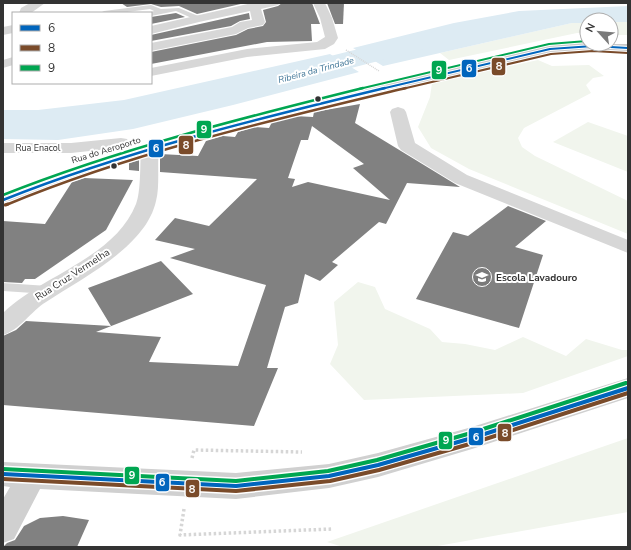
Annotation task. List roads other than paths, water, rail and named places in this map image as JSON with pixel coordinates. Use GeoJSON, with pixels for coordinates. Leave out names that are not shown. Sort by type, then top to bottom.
{"type":"FeatureCollection","features":[{"type":"Feature","properties":{"kind":"main road","name":"Rua do Aeroporto"},"geometry":{"type":"LineString","coordinates":[[3,186],[121,144],[524,48],[564,41],[579,40]]}},
{"type":"Feature","properties":{"kind":"main road","name":"Rua do Aeroporto"},"geometry":{"type":"LineString","coordinates":[[3,200],[47,182],[150,150],[272,115],[550,49],[576,47],[628,48]]}},
{"type":"Feature","properties":{"kind":"street"},"geometry":{"type":"LineString","coordinates":[[25,12],[28,8],[39,3]]}},
{"type":"Feature","properties":{"kind":"street"},"geometry":{"type":"LineString","coordinates":[[152,30],[199,18],[274,3]]}},
{"type":"Feature","properties":{"kind":"street"},"geometry":{"type":"LineString","coordinates":[[152,72],[253,52],[320,46],[332,38],[326,18],[319,3]]}},
{"type":"Feature","properties":{"kind":"street"},"geometry":{"type":"LineString","coordinates":[[152,47],[236,30],[244,25],[259,22],[254,6]]}},
{"type":"Feature","properties":{"kind":"street"},"geometry":{"type":"LineString","coordinates":[[398,112],[407,146],[461,179],[628,247]]}},
{"type":"Feature","properties":{"kind":"street","name":"Rua Enacol"},"geometry":{"type":"LineString","coordinates":[[4,149],[71,148],[121,144]]}},
{"type":"Feature","properties":{"kind":"street","name":"Rua Cruz Vermelha"},"geometry":{"type":"LineString","coordinates":[[3,327],[18,312],[48,290],[94,262],[112,248],[136,224],[143,212],[149,194],[148,180],[150,150]]}},
{"type":"Feature","properties":{"kind":"street"},"geometry":{"type":"LineString","coordinates":[[3,529],[17,475],[236,486],[329,476],[378,465],[472,438],[628,388]]}},
{"type":"Feature","properties":{"kind":"lane"},"geometry":{"type":"LineString","coordinates":[[112,12],[151,7],[160,11]]}},
{"type":"Feature","properties":{"kind":"lane"},"geometry":{"type":"LineString","coordinates":[[152,15],[160,11],[177,9],[199,18]]}},
{"type":"Feature","properties":{"kind":"lane"},"geometry":{"type":"LineString","coordinates":[[3,287],[48,290]]}},
{"type":"Feature","properties":{"kind":"water"},"geometry":{"type":"Polygon","coordinates":[[[628,6],[628,22],[619,22],[619,12],[579,12],[579,23],[572,23],[383,66],[353,48],[454,23],[519,11],[628,6]]]}},
{"type":"Feature","properties":{"kind":"water"},"geometry":{"type":"Polygon","coordinates":[[[330,54],[359,72],[133,129],[58,140],[3,139],[3,110],[38,110],[124,100],[330,54]]]}},
{"type":"Feature","properties":{"kind":"waterway","name":"Ribeira da Trindade"},"geometry":{"type":"LineString","coordinates":[[281,77],[427,40]]}},
{"type":"Feature","properties":{"kind":"place","name":"Escola Lavadouro"},"geometry":{"type":"Point","coordinates":[482,277]}}]}
